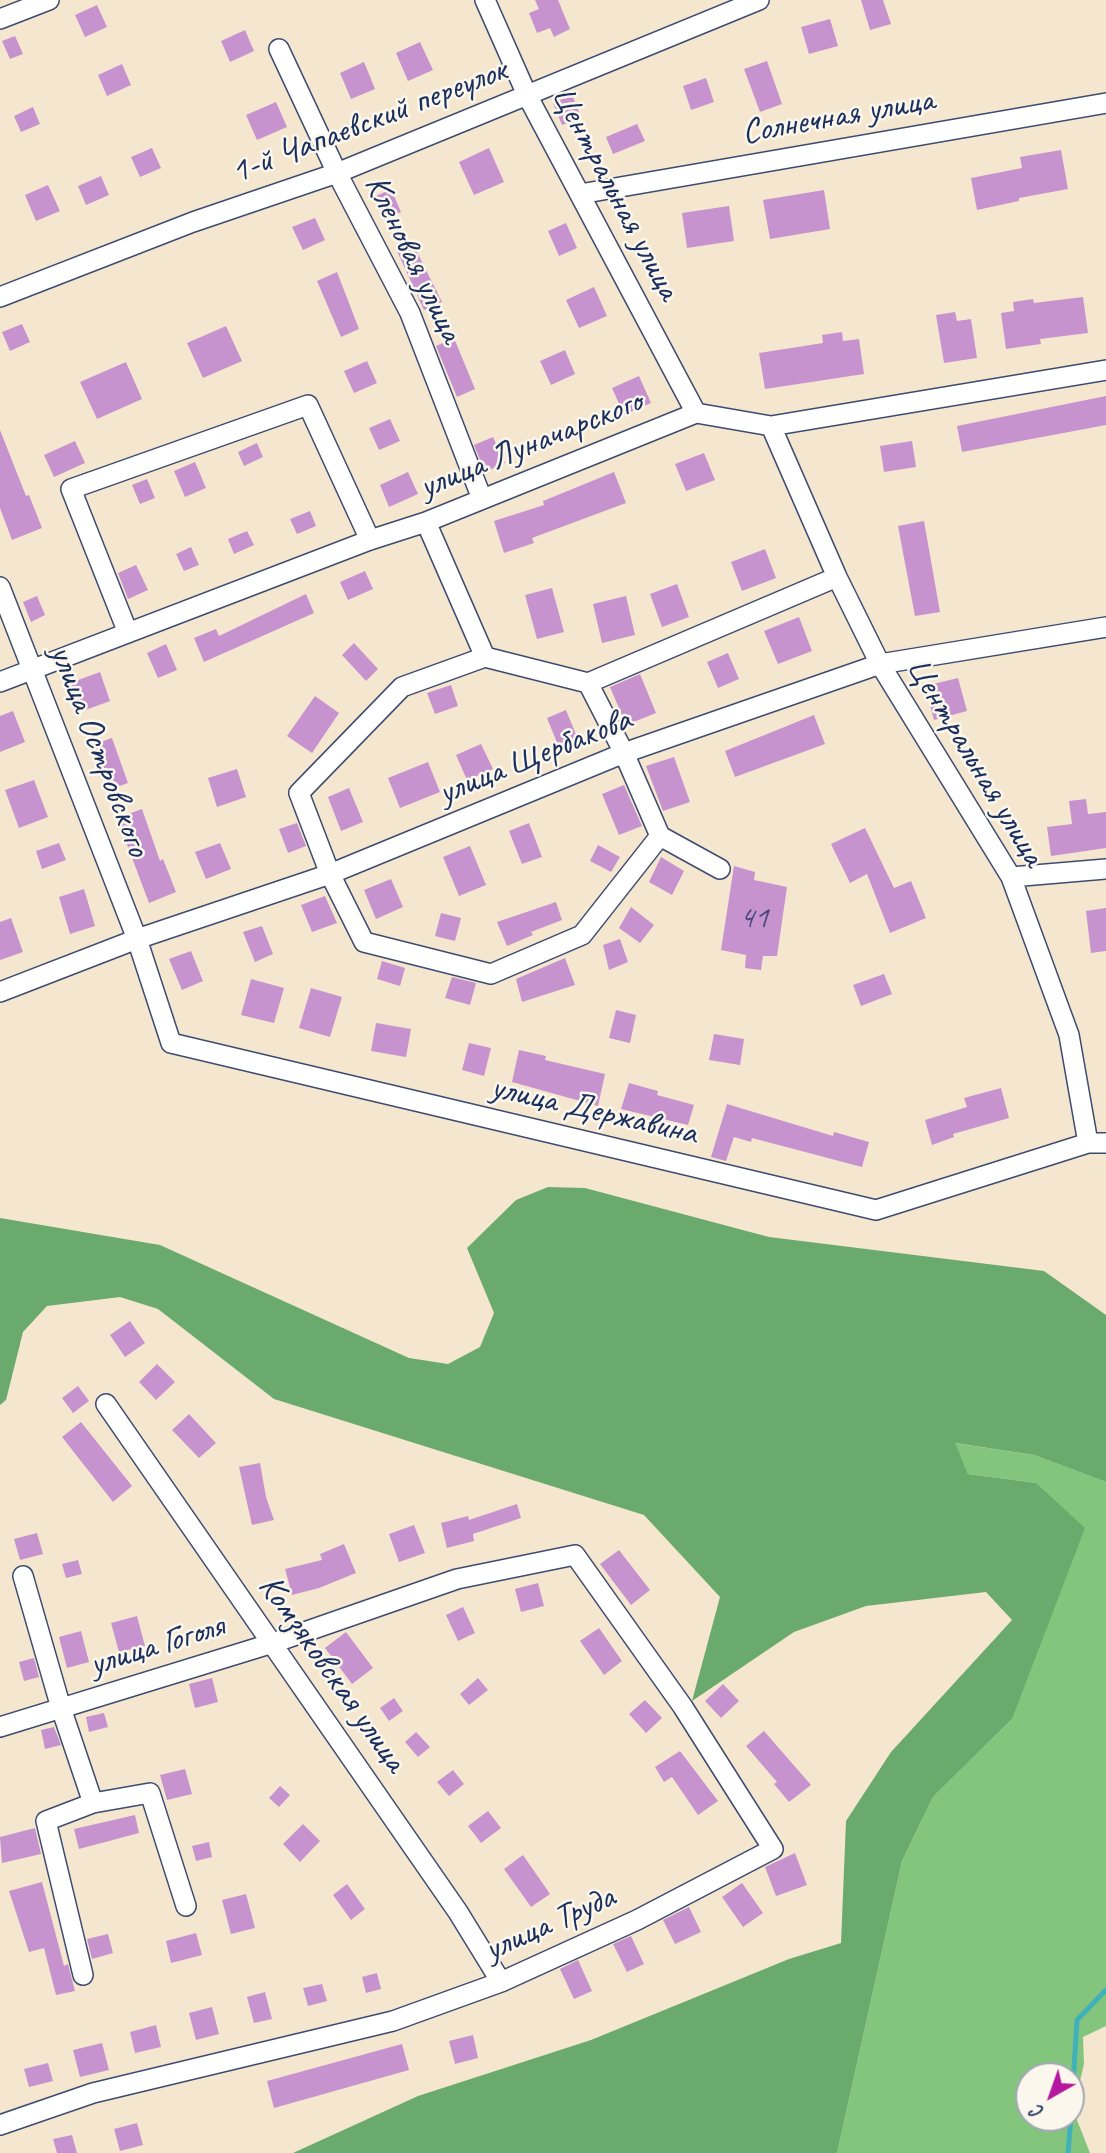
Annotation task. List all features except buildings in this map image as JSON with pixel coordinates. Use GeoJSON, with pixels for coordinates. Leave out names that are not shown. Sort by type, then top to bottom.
{"type":"FeatureCollection","features":[{"type":"Feature","properties":{"kind":"street"},"geometry":{"type":"LineString","coordinates":[[0,19],[49,0]]}},
{"type":"Feature","properties":{"kind":"street","name":"Центральная улица"},"geometry":{"type":"LineString","coordinates":[[485,0],[527,95],[696,413]]}},
{"type":"Feature","properties":{"kind":"street","name":"1-й Чапаевский переулок"},"geometry":{"type":"LineString","coordinates":[[0,297],[193,222],[337,173],[759,0]]}},
{"type":"Feature","properties":{"kind":"street","name":"Кленовая улица"},"geometry":{"type":"LineString","coordinates":[[279,49],[337,173],[410,313],[482,499]]}},
{"type":"Feature","properties":{"kind":"street","name":"Солнечная улица"},"geometry":{"type":"LineString","coordinates":[[580,194],[1106,103]]}},
{"type":"Feature","properties":{"kind":"street","name":"улица Луначарского"},"geometry":{"type":"LineString","coordinates":[[0,682],[370,540],[426,522],[696,413],[771,426],[1106,370]]}},
{"type":"Feature","properties":{"kind":"street"},"geometry":{"type":"LineString","coordinates":[[128,633],[71,489],[309,405],[370,540]]}},
{"type":"Feature","properties":{"kind":"street","name":"Центральная улица"},"geometry":{"type":"LineString","coordinates":[[771,426],[836,577],[880,664],[1011,877],[1069,1035],[1097,1143]]}},
{"type":"Feature","properties":{"kind":"street"},"geometry":{"type":"LineString","coordinates":[[426,522],[485,657]]}},
{"type":"Feature","properties":{"kind":"street"},"geometry":{"type":"LineString","coordinates":[[660,836],[582,935],[491,974],[364,942],[330,874],[299,793],[402,687],[485,657],[588,684],[836,577]]}},
{"type":"Feature","properties":{"kind":"street","name":"улица Островского"},"geometry":{"type":"LineString","coordinates":[[0,587],[34,668],[137,939]]}},
{"type":"Feature","properties":{"kind":"street","name":"улица Щербакова"},"geometry":{"type":"LineString","coordinates":[[0,992],[137,939],[330,874],[624,753],[880,664],[1106,627]]}},
{"type":"Feature","properties":{"kind":"street"},"geometry":{"type":"LineString","coordinates":[[588,684],[624,753],[660,836],[720,869]]}},
{"type":"Feature","properties":{"kind":"street"},"geometry":{"type":"LineString","coordinates":[[1011,877],[1106,869]]}},
{"type":"Feature","properties":{"kind":"street","name":"улица Державина"},"geometry":{"type":"LineString","coordinates":[[137,939],[171,1043],[876,1210],[1097,1143]]}},
{"type":"Feature","properties":{"kind":"street","name":"Комзяковская улица"},"geometry":{"type":"LineString","coordinates":[[106,1404],[458,1912],[501,1982]]}},
{"type":"Feature","properties":{"kind":"street","name":"улица Гоголя"},"geometry":{"type":"LineString","coordinates":[[0,1727],[272,1643],[457,1578],[575,1555]]}},
{"type":"Feature","properties":{"kind":"street","name":"улица Труда"},"geometry":{"type":"LineString","coordinates":[[0,2124],[93,2093],[393,2021],[501,1982],[637,1920],[773,1849],[683,1707],[575,1555]]}},
{"type":"Feature","properties":{"kind":"street"},"geometry":{"type":"LineString","coordinates":[[23,1576],[61,1708],[93,1803]]}},
{"type":"Feature","properties":{"kind":"street"},"geometry":{"type":"LineString","coordinates":[[83,1975],[46,1821],[93,1803],[150,1793],[186,1906]]}},
{"type":"Feature","properties":{"kind":"green space"},"geometry":{"type":"Polygon","coordinates":[[[548,1187],[585,1188],[769,1237],[1044,1271],[1106,1315],[1106,1482],[1034,1455],[955,1443],[968,1474],[1036,1483],[1085,1528],[1012,1719],[933,1797],[902,1861],[837,2153],[293,2153],[418,2096],[591,2040],[789,1959],[841,1943],[846,1821],[891,1752],[1012,1620],[986,1592],[866,1606],[794,1632],[692,1701],[720,1597],[644,1515],[274,1399],[158,1309],[120,1297],[47,1306],[23,1332],[6,1400],[0,1405],[0,1218],[160,1245],[409,1358],[448,1364],[480,1347],[494,1313],[467,1248],[516,1200],[548,1187]]]}},
{"type":"Feature","properties":{"kind":"green space"},"geometry":{"type":"Polygon","coordinates":[[[954,1443],[1034,1455],[1106,1482],[1106,2026],[1083,2037],[1084,2062],[1015,2062],[1015,2132],[1082,2132],[1090,2153],[837,2153],[902,1861],[933,1797],[1012,1719],[1036,1483],[968,1474],[954,1443]]]}},
{"type":"Feature","properties":{"kind":"waterway"},"geometry":{"type":"LineString","coordinates":[[1074,2062],[1077,2020],[1106,1990]]}},
{"type":"Feature","properties":{"kind":"waterway"},"geometry":{"type":"LineString","coordinates":[[1068,2153],[1070,2132]]}}]}
